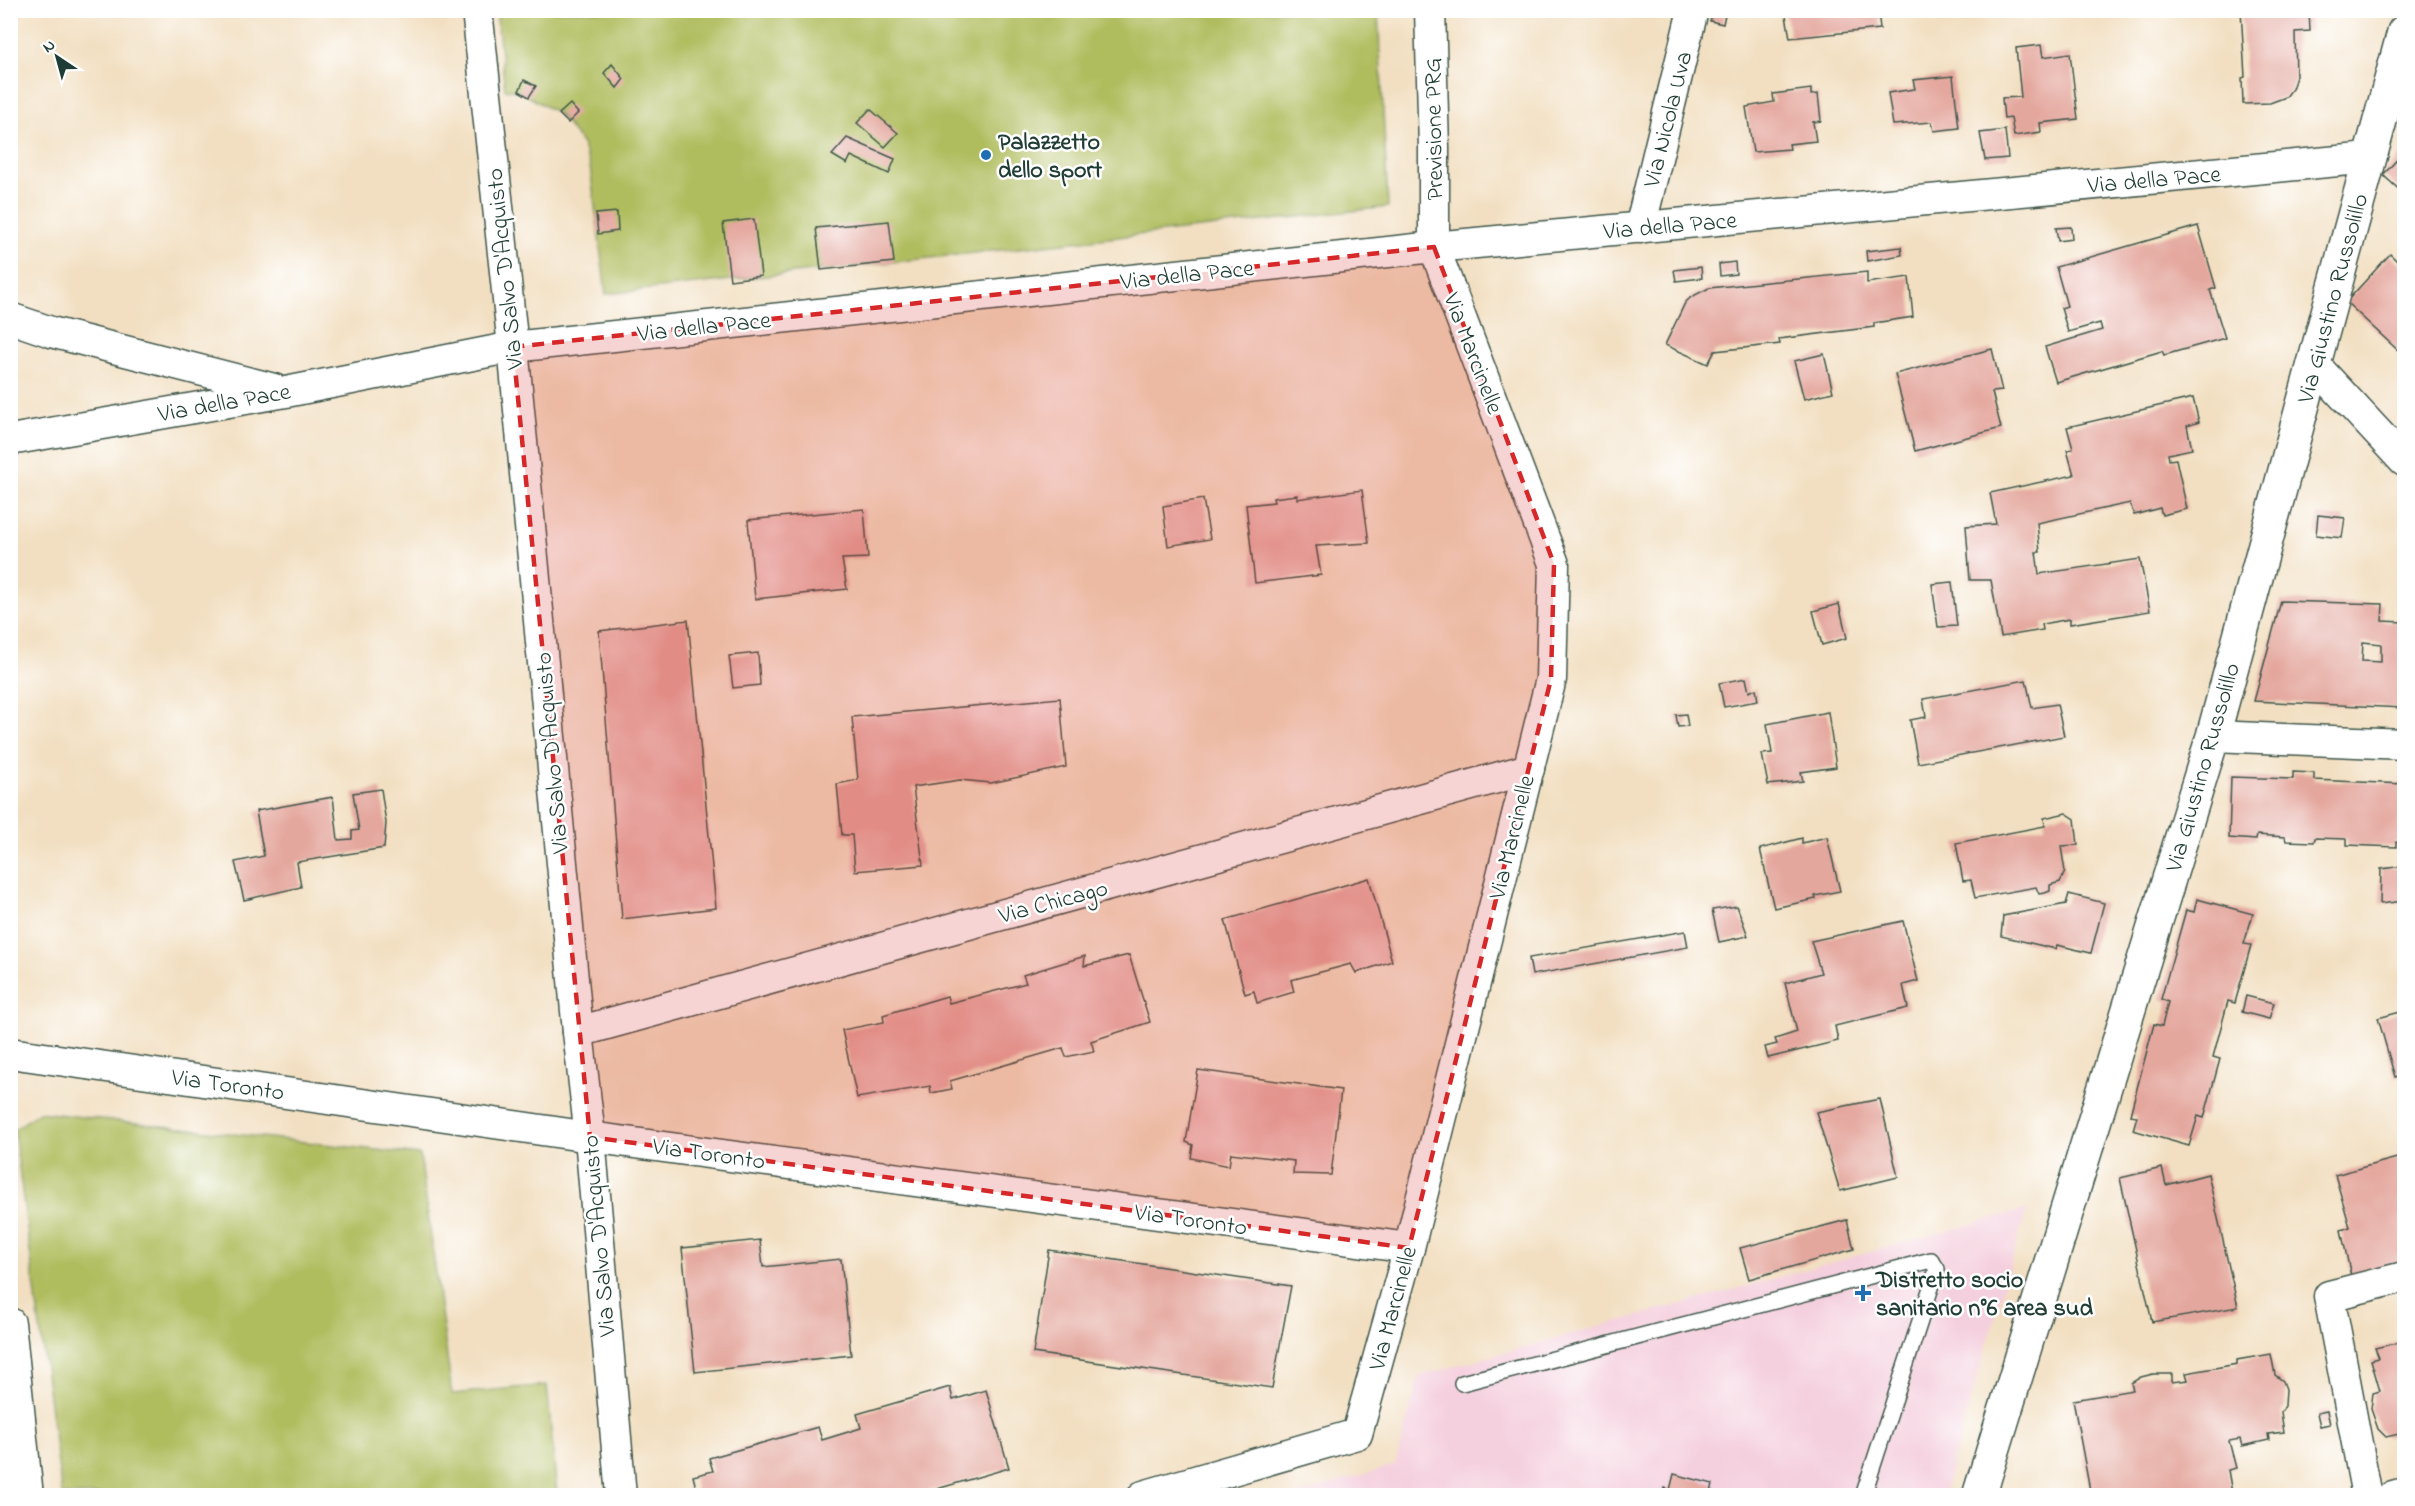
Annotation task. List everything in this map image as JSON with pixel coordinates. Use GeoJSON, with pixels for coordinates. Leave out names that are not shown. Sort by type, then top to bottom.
{"type":"FeatureCollection","features":[{"type":"Feature","properties":{"kind":"street","name":"Via Salvo D'Acquisto"},"geometry":{"type":"LineString","coordinates":[[477,10],[513,347],[590,1137],[621,1496]]}},
{"type":"Feature","properties":{"kind":"street","name":"Previsione PRG"},"geometry":{"type":"LineString","coordinates":[[1430,10],[1434,247]]}},
{"type":"Feature","properties":{"kind":"street","name":"Via Nicola Uva"},"geometry":{"type":"LineString","coordinates":[[1640,228],[1693,10]]}},
{"type":"Feature","properties":{"kind":"street","name":"Via Giustino Russolillo"},"geometry":{"type":"LineString","coordinates":[[1978,1496],[2213,736],[2404,40]]}},
{"type":"Feature","properties":{"kind":"street","name":"Via della Pace"},"geometry":{"type":"LineString","coordinates":[[10,440],[286,392],[513,347],[1434,247],[2370,158]]}},
{"type":"Feature","properties":{"kind":"street","name":"Via Marcinelle"},"geometry":{"type":"LineString","coordinates":[[1143,1496],[1357,1434],[1409,1248],[1551,679],[1554,564],[1434,247]]}},
{"type":"Feature","properties":{"kind":"street"},"geometry":{"type":"LineString","coordinates":[[10,318],[51,332],[286,392]]}},
{"type":"Feature","properties":{"kind":"street"},"geometry":{"type":"LineString","coordinates":[[2314,364],[2404,461]]}},
{"type":"Feature","properties":{"kind":"street"},"geometry":{"type":"LineString","coordinates":[[2213,736],[2404,744]]}},
{"type":"Feature","properties":{"kind":"street","name":"Via Chicago"},"geometry":{"type":"LineString","coordinates":[[578,1032],[1529,769]]}},
{"type":"Feature","properties":{"kind":"street","name":"Via Toronto"},"geometry":{"type":"LineString","coordinates":[[10,1053],[590,1137],[1409,1248]]}},
{"type":"Feature","properties":{"kind":"street"},"geometry":{"type":"LineString","coordinates":[[2367,1496],[2329,1296],[2404,1277]]}},
{"type":"Feature","properties":{"kind":"street"},"geometry":{"type":"LineString","coordinates":[[10,1323],[28,1496]]}},
{"type":"Feature","properties":{"kind":"street"},"geometry":{"type":"LineString","coordinates":[[2393,1496],[2404,1493]]}},
{"type":"Feature","properties":{"kind":"lane"},"geometry":{"type":"LineString","coordinates":[[1462,1383],[1931,1260],[1937,1269],[1863,1496]]}},
{"type":"Feature","properties":{"kind":"highlighted area"},"geometry":{"type":"Polygon","coordinates":[[[1434,247],[1554,564],[1551,679],[1409,1248],[590,1137],[513,347],[1434,247]]]}},
{"type":"Feature","properties":{"kind":"shaded area","name":"Distretto socio sanitario n°6 area sud"},"geometry":{"type":"Polygon","coordinates":[[[2027,1209],[1943,1495],[1294,1496],[1395,1465],[1419,1376],[2027,1209]]]}},
{"type":"Feature","properties":{"kind":"green space","name":"Palazzetto dello sport"},"geometry":{"type":"Polygon","coordinates":[[[496,11],[1378,11],[1388,207],[606,294],[590,166],[582,144],[559,114],[519,91],[505,89],[496,11]]]}},
{"type":"Feature","properties":{"kind":"green space"},"geometry":{"type":"Polygon","coordinates":[[[39,1112],[420,1155],[452,1394],[547,1385],[557,1495],[62,1495],[14,1130],[39,1112]]]}},
{"type":"Feature","properties":{"kind":"building"},"geometry":{"type":"Polygon","coordinates":[[[1713,10],[1726,10],[1723,24],[1710,21],[1713,10]]]}},
{"type":"Feature","properties":{"kind":"building"},"geometry":{"type":"Polygon","coordinates":[[[1785,10],[1878,10],[1880,29],[1790,38],[1785,10]]]}},
{"type":"Feature","properties":{"kind":"building"},"geometry":{"type":"Polygon","coordinates":[[[2167,10],[2196,10],[2196,12],[2167,14],[2167,10]]]}},
{"type":"Feature","properties":{"kind":"building"},"geometry":{"type":"Polygon","coordinates":[[[2241,10],[2309,10],[2310,31],[2295,32],[2296,77],[2286,97],[2270,103],[2243,104],[2242,78],[2245,77],[2241,10]]]}},
{"type":"Feature","properties":{"kind":"building"},"geometry":{"type":"Polygon","coordinates":[[[2041,45],[2043,57],[2070,53],[2078,119],[2040,123],[2041,132],[2014,136],[2011,118],[2004,119],[2002,98],[2021,97],[2016,48],[2041,45]]]}},
{"type":"Feature","properties":{"kind":"building"},"geometry":{"type":"Polygon","coordinates":[[[612,64],[624,79],[617,88],[604,73],[612,64]]]}},
{"type":"Feature","properties":{"kind":"building"},"geometry":{"type":"Polygon","coordinates":[[[1953,76],[1959,128],[1934,131],[1932,122],[1893,125],[1888,93],[1915,89],[1913,80],[1953,76]]]}},
{"type":"Feature","properties":{"kind":"building"},"geometry":{"type":"Polygon","coordinates":[[[524,80],[536,86],[529,97],[519,91],[524,80]]]}},
{"type":"Feature","properties":{"kind":"building"},"geometry":{"type":"Polygon","coordinates":[[[1811,89],[1811,95],[1818,94],[1821,121],[1813,122],[1816,141],[1789,144],[1790,149],[1753,152],[1746,107],[1774,102],[1773,94],[1811,89]]]}},
{"type":"Feature","properties":{"kind":"building"},"geometry":{"type":"Polygon","coordinates":[[[570,104],[578,113],[568,123],[559,114],[570,104]]]}},
{"type":"Feature","properties":{"kind":"building"},"geometry":{"type":"Polygon","coordinates":[[[870,109],[898,133],[885,147],[857,123],[870,109]]]}},
{"type":"Feature","properties":{"kind":"building"},"geometry":{"type":"Polygon","coordinates":[[[2005,130],[2008,158],[1985,160],[1980,133],[2005,130]]]}},
{"type":"Feature","properties":{"kind":"building"},"geometry":{"type":"Polygon","coordinates":[[[847,138],[895,159],[889,174],[851,156],[847,164],[832,155],[847,138]]]}},
{"type":"Feature","properties":{"kind":"building"},"geometry":{"type":"Polygon","coordinates":[[[2404,152],[2404,194],[2383,175],[2404,152]]]}},
{"type":"Feature","properties":{"kind":"building"},"geometry":{"type":"Polygon","coordinates":[[[617,212],[618,231],[598,234],[596,214],[617,212]]]}},
{"type":"Feature","properties":{"kind":"building"},"geometry":{"type":"Polygon","coordinates":[[[754,219],[761,276],[730,280],[723,223],[754,219]]]}},
{"type":"Feature","properties":{"kind":"building"},"geometry":{"type":"Polygon","coordinates":[[[889,221],[894,262],[821,270],[816,228],[889,221]]]}},
{"type":"Feature","properties":{"kind":"building"},"geometry":{"type":"Polygon","coordinates":[[[2198,226],[2216,288],[2210,290],[2225,338],[2164,355],[2162,351],[2056,382],[2045,347],[2102,330],[2100,323],[2068,332],[2061,308],[2067,306],[2056,267],[2198,226]]]}},
{"type":"Feature","properties":{"kind":"building"},"geometry":{"type":"Polygon","coordinates":[[[2071,227],[2072,239],[2058,241],[2056,228],[2071,227]]]}},
{"type":"Feature","properties":{"kind":"building"},"geometry":{"type":"Polygon","coordinates":[[[1901,247],[1902,255],[1867,261],[1866,251],[1901,247]]]}},
{"type":"Feature","properties":{"kind":"building"},"geometry":{"type":"Polygon","coordinates":[[[2390,254],[2404,268],[2404,356],[2346,302],[2390,254]]]}},
{"type":"Feature","properties":{"kind":"building"},"geometry":{"type":"Polygon","coordinates":[[[1735,262],[1736,274],[1720,276],[1719,264],[1735,262]]]}},
{"type":"Feature","properties":{"kind":"building"},"geometry":{"type":"Polygon","coordinates":[[[1701,267],[1702,278],[1676,281],[1674,270],[1701,267]]]}},
{"type":"Feature","properties":{"kind":"building"},"geometry":{"type":"Polygon","coordinates":[[[1867,272],[1867,283],[1909,277],[1913,317],[1874,323],[1874,327],[1779,339],[1780,344],[1715,351],[1708,364],[1665,345],[1685,303],[1691,297],[1709,288],[1867,272]]]}},
{"type":"Feature","properties":{"kind":"building"},"geometry":{"type":"Polygon","coordinates":[[[1992,349],[2002,391],[1992,392],[2001,428],[1915,451],[1895,374],[1992,349]]]}},
{"type":"Feature","properties":{"kind":"building"},"geometry":{"type":"Polygon","coordinates":[[[1824,354],[1833,392],[1804,399],[1794,361],[1824,354]]]}},
{"type":"Feature","properties":{"kind":"building"},"geometry":{"type":"Polygon","coordinates":[[[2193,398],[2199,422],[2187,426],[2192,449],[2168,454],[2169,460],[2176,459],[2187,509],[2162,515],[2160,508],[2134,515],[2130,503],[2037,523],[2040,552],[2036,552],[2039,574],[2140,559],[2150,611],[2070,624],[2070,619],[2042,624],[2043,630],[2001,637],[1991,580],[1970,580],[1966,526],[1996,524],[1990,493],[2074,475],[2067,450],[2073,449],[2067,427],[2193,398]]]}},
{"type":"Feature","properties":{"kind":"building"},"geometry":{"type":"Polygon","coordinates":[[[1362,490],[1369,543],[1316,546],[1321,575],[1255,583],[1246,505],[1274,502],[1273,498],[1297,495],[1297,499],[1362,490]]]}},
{"type":"Feature","properties":{"kind":"building"},"geometry":{"type":"Polygon","coordinates":[[[1203,499],[1210,539],[1168,546],[1163,506],[1203,499]]]}},
{"type":"Feature","properties":{"kind":"building"},"geometry":{"type":"Polygon","coordinates":[[[864,509],[868,558],[842,559],[847,589],[755,599],[748,520],[864,509]]]}},
{"type":"Feature","properties":{"kind":"building"},"geometry":{"type":"Polygon","coordinates":[[[2318,515],[2345,518],[2342,538],[2316,535],[2318,515]]]}},
{"type":"Feature","properties":{"kind":"building"},"geometry":{"type":"Polygon","coordinates":[[[1952,582],[1957,626],[1938,627],[1932,584],[1952,582]]]}},
{"type":"Feature","properties":{"kind":"building"},"geometry":{"type":"Polygon","coordinates":[[[2281,601],[2383,604],[2382,621],[2404,622],[2404,708],[2254,701],[2281,601]],[[2363,642],[2362,661],[2381,662],[2381,644],[2363,642]]]}},
{"type":"Feature","properties":{"kind":"building"},"geometry":{"type":"Polygon","coordinates":[[[1839,604],[1847,638],[1822,645],[1813,611],[1839,604]]]}},
{"type":"Feature","properties":{"kind":"building"},"geometry":{"type":"Polygon","coordinates":[[[688,620],[716,908],[622,919],[599,631],[688,620]]]}},
{"type":"Feature","properties":{"kind":"building"},"geometry":{"type":"Polygon","coordinates":[[[758,653],[760,685],[733,688],[729,656],[758,653]]]}},
{"type":"Feature","properties":{"kind":"building"},"geometry":{"type":"Polygon","coordinates":[[[1746,678],[1749,692],[1756,689],[1758,701],[1724,707],[1719,683],[1746,678]]]}},
{"type":"Feature","properties":{"kind":"building"},"geometry":{"type":"Polygon","coordinates":[[[2026,680],[2032,708],[2057,704],[2064,736],[1918,763],[1910,720],[1926,717],[1923,699],[2026,680]]]}},
{"type":"Feature","properties":{"kind":"building"},"geometry":{"type":"Polygon","coordinates":[[[1060,698],[1066,767],[991,783],[960,780],[913,787],[923,865],[855,871],[852,835],[842,835],[837,784],[858,780],[852,717],[1060,698]]]}},
{"type":"Feature","properties":{"kind":"building"},"geometry":{"type":"Polygon","coordinates":[[[1828,712],[1836,767],[1801,772],[1803,781],[1768,785],[1762,754],[1772,753],[1767,724],[1828,712]]]}},
{"type":"Feature","properties":{"kind":"building"},"geometry":{"type":"Polygon","coordinates":[[[1686,714],[1688,726],[1678,727],[1676,715],[1686,714]]]}},
{"type":"Feature","properties":{"kind":"building"},"geometry":{"type":"Polygon","coordinates":[[[2293,772],[2314,773],[2314,780],[2404,784],[2404,843],[2396,842],[2396,847],[2347,845],[2347,839],[2315,838],[2314,842],[2286,841],[2285,837],[2257,835],[2256,840],[2229,838],[2231,777],[2293,779],[2293,772]]]}},
{"type":"Feature","properties":{"kind":"building"},"geometry":{"type":"Polygon","coordinates":[[[381,789],[386,823],[384,848],[297,862],[301,887],[244,900],[235,862],[264,856],[256,811],[333,797],[338,840],[352,839],[352,831],[359,830],[353,793],[381,789]]]}},
{"type":"Feature","properties":{"kind":"building"},"geometry":{"type":"Polygon","coordinates":[[[2066,813],[2075,819],[2078,845],[2061,846],[2065,872],[2060,882],[2050,885],[2050,891],[2045,893],[2039,894],[2036,887],[1975,898],[1971,880],[1963,881],[1956,843],[2045,826],[2044,818],[2066,813]]]}},
{"type":"Feature","properties":{"kind":"building"},"geometry":{"type":"Polygon","coordinates":[[[1827,837],[1840,891],[1774,908],[1760,849],[1802,838],[1802,843],[1827,837]]]}},
{"type":"Feature","properties":{"kind":"building"},"geometry":{"type":"Polygon","coordinates":[[[2404,866],[2404,901],[2380,904],[2381,869],[2404,866]]]}},
{"type":"Feature","properties":{"kind":"building"},"geometry":{"type":"Polygon","coordinates":[[[1369,878],[1392,961],[1356,973],[1351,964],[1291,980],[1294,992],[1257,1003],[1254,991],[1245,994],[1225,920],[1369,878]]]}},
{"type":"Feature","properties":{"kind":"building"},"geometry":{"type":"Polygon","coordinates":[[[2069,894],[2104,903],[2091,953],[2057,945],[2056,949],[2001,936],[2003,916],[2066,904],[2069,894]]]}},
{"type":"Feature","properties":{"kind":"building"},"geometry":{"type":"Polygon","coordinates":[[[2197,899],[2253,914],[2244,944],[2251,945],[2235,1003],[2228,1001],[2213,1057],[2220,1059],[2204,1118],[2198,1116],[2189,1146],[2133,1130],[2137,1116],[2130,1115],[2154,1024],[2162,1026],[2168,1002],[2161,999],[2186,910],[2194,912],[2197,899]]]}},
{"type":"Feature","properties":{"kind":"building"},"geometry":{"type":"Polygon","coordinates":[[[1737,906],[1748,936],[1719,942],[1712,910],[1737,906]]]}},
{"type":"Feature","properties":{"kind":"building"},"geometry":{"type":"Polygon","coordinates":[[[1903,921],[1918,981],[1903,985],[1908,1008],[1835,1026],[1838,1041],[1768,1058],[1765,1047],[1777,1044],[1775,1039],[1797,1032],[1785,983],[1821,973],[1811,941],[1903,921]]]}},
{"type":"Feature","properties":{"kind":"building"},"geometry":{"type":"Polygon","coordinates":[[[1685,931],[1688,947],[1532,975],[1529,958],[1685,931]]]}},
{"type":"Feature","properties":{"kind":"building"},"geometry":{"type":"Polygon","coordinates":[[[1129,955],[1150,1022],[1091,1041],[1094,1051],[1066,1057],[1063,1048],[950,1081],[952,1089],[931,1093],[930,1086],[857,1098],[842,1030],[884,1022],[883,1015],[947,996],[949,1003],[1026,983],[1023,975],[1085,956],[1084,966],[1129,955]]]}},
{"type":"Feature","properties":{"kind":"building"},"geometry":{"type":"Polygon","coordinates":[[[2246,996],[2274,1003],[2269,1019],[2242,1012],[2246,996]]]}},
{"type":"Feature","properties":{"kind":"building"},"geometry":{"type":"Polygon","coordinates":[[[2404,1011],[2404,1074],[2395,1077],[2378,1018],[2404,1011]]]}},
{"type":"Feature","properties":{"kind":"building"},"geometry":{"type":"Polygon","coordinates":[[[1198,1070],[1341,1090],[1331,1175],[1293,1174],[1294,1161],[1231,1153],[1229,1166],[1191,1158],[1193,1145],[1186,1142],[1198,1070]]]}},
{"type":"Feature","properties":{"kind":"building"},"geometry":{"type":"Polygon","coordinates":[[[1880,1099],[1898,1177],[1840,1191],[1816,1112],[1880,1099]]]}},
{"type":"Feature","properties":{"kind":"building"},"geometry":{"type":"Polygon","coordinates":[[[2404,1156],[2404,1261],[2351,1276],[2341,1230],[2350,1227],[2335,1175],[2404,1156]]]}},
{"type":"Feature","properties":{"kind":"building"},"geometry":{"type":"Polygon","coordinates":[[[2162,1168],[2166,1185],[2208,1174],[2238,1307],[2152,1322],[2120,1178],[2162,1168]]]}},
{"type":"Feature","properties":{"kind":"building"},"geometry":{"type":"Polygon","coordinates":[[[1847,1220],[1854,1249],[1749,1279],[1740,1248],[1847,1220]]]}},
{"type":"Feature","properties":{"kind":"building"},"geometry":{"type":"Polygon","coordinates":[[[760,1240],[763,1267],[841,1259],[851,1355],[695,1372],[682,1248],[760,1240]]]}},
{"type":"Feature","properties":{"kind":"building"},"geometry":{"type":"Polygon","coordinates":[[[1049,1250],[1291,1286],[1272,1388],[1033,1353],[1049,1250]]]}},
{"type":"Feature","properties":{"kind":"building"},"geometry":{"type":"Polygon","coordinates":[[[2404,1341],[2404,1433],[2386,1437],[2378,1429],[2371,1409],[2373,1393],[2380,1391],[2371,1360],[2379,1358],[2375,1348],[2404,1341]]]}},
{"type":"Feature","properties":{"kind":"building"},"geometry":{"type":"Polygon","coordinates":[[[2271,1354],[2275,1375],[2283,1381],[2286,1389],[2285,1406],[2281,1413],[2284,1432],[2268,1434],[2269,1440],[2242,1446],[2240,1439],[2229,1441],[2236,1468],[2228,1470],[2232,1493],[2237,1492],[2238,1496],[2091,1496],[2073,1400],[2133,1390],[2131,1383],[2153,1374],[2172,1374],[2172,1382],[2188,1380],[2186,1373],[2237,1364],[2237,1360],[2271,1354]]]}},
{"type":"Feature","properties":{"kind":"building"},"geometry":{"type":"Polygon","coordinates":[[[950,1387],[953,1400],[986,1390],[1009,1468],[913,1496],[698,1496],[693,1476],[713,1471],[709,1458],[818,1427],[822,1440],[861,1428],[857,1414],[950,1387]]]}},
{"type":"Feature","properties":{"kind":"building"},"geometry":{"type":"Polygon","coordinates":[[[2327,1411],[2330,1424],[2320,1426],[2317,1413],[2327,1411]]]}},
{"type":"Feature","properties":{"kind":"building"},"geometry":{"type":"Polygon","coordinates":[[[1674,1474],[1713,1484],[1710,1496],[1663,1496],[1665,1488],[1670,1490],[1674,1474]]]}},
{"type":"Feature","properties":{"kind":"place","name":"Palazzetto dello sport"},"geometry":{"type":"Point","coordinates":[986,155]}},
{"type":"Feature","properties":{"kind":"place","name":"Distretto socio sanitario n°6 area sud"},"geometry":{"type":"Point","coordinates":[1863,1293]}}]}
